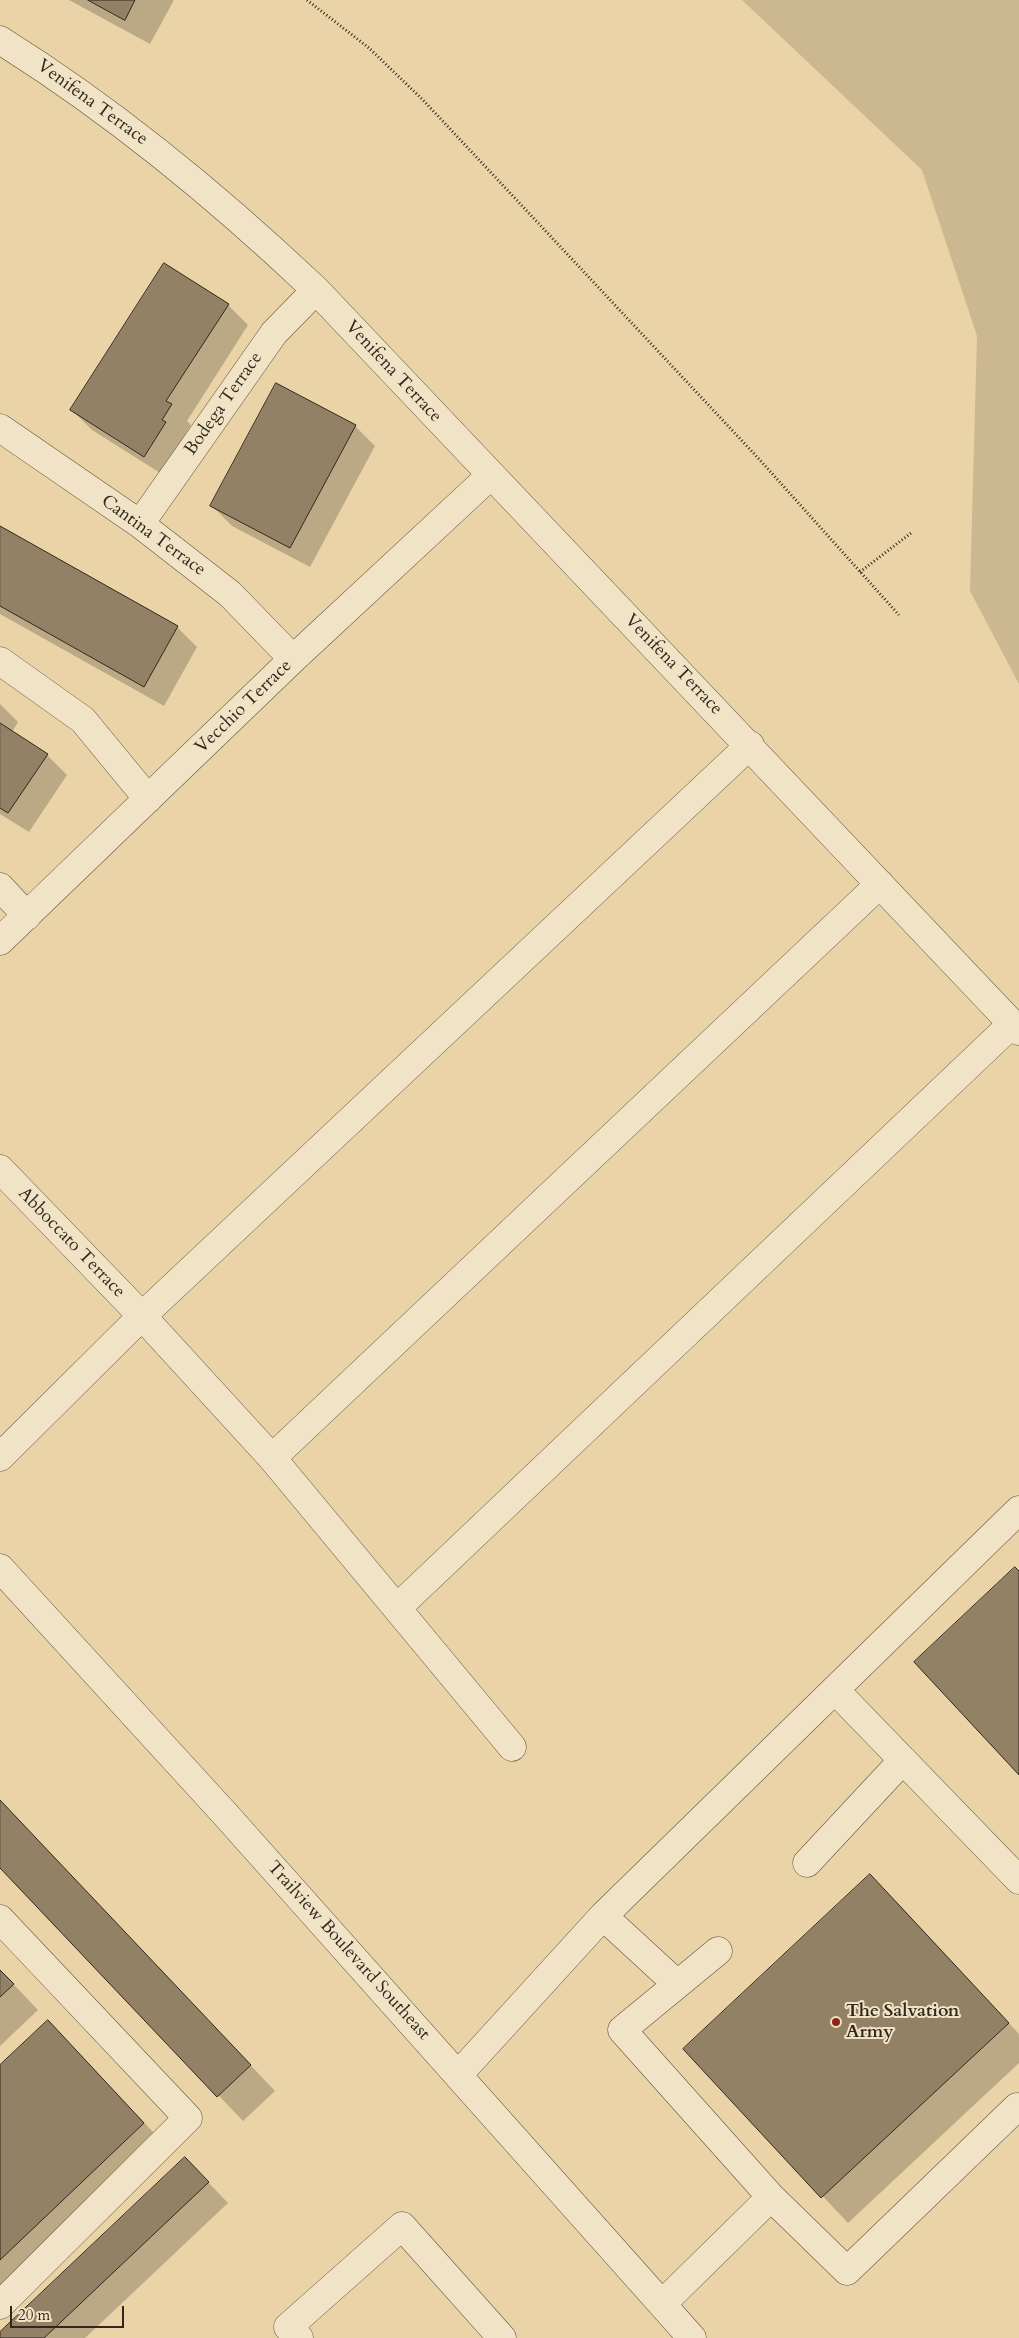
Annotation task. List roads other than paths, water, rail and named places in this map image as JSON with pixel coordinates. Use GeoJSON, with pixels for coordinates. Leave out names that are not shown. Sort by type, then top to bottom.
{"type":"FeatureCollection","features":[{"type":"Feature","properties":{"kind":"street","name":"Venifena Terrace"},"geometry":{"type":"LineString","coordinates":[[0,40],[57,76],[127,126],[211,194],[316,290],[490,476],[750,745],[1016,1028]]}},
{"type":"Feature","properties":{"kind":"street","name":"Bodega Terrace"},"geometry":{"type":"LineString","coordinates":[[140,524],[274,333],[316,290]]}},
{"type":"Feature","properties":{"kind":"street","name":"Cantina Terrace"},"geometry":{"type":"LineString","coordinates":[[0,428],[140,524],[230,594],[293,659]]}},
{"type":"Feature","properties":{"kind":"street","name":"Vecchio Terrace"},"geometry":{"type":"LineString","coordinates":[[0,940],[293,659],[490,476]]}},
{"type":"Feature","properties":{"kind":"street"},"geometry":{"type":"LineString","coordinates":[[0,661],[83,720],[148,799]]}},
{"type":"Feature","properties":{"kind":"street"},"geometry":{"type":"LineString","coordinates":[[0,1457],[142,1316],[750,745]]}},
{"type":"Feature","properties":{"kind":"street"},"geometry":{"type":"LineString","coordinates":[[272,1458],[880,884]]}},
{"type":"Feature","properties":{"kind":"street"},"geometry":{"type":"LineString","coordinates":[[0,887],[27,916]]}},
{"type":"Feature","properties":{"kind":"street"},"geometry":{"type":"LineString","coordinates":[[397,1608],[1016,1028]]}},
{"type":"Feature","properties":{"kind":"street","name":"Abboccato Terrace"},"geometry":{"type":"LineString","coordinates":[[0,1169],[142,1316],[272,1458],[512,1747]]}},
{"type":"Feature","properties":{"kind":"street"},"geometry":{"type":"LineString","coordinates":[[458,2075],[604,1916],[1019,1510]]}},
{"type":"Feature","properties":{"kind":"street","name":"Trailview Boulevard Southeast"},"geometry":{"type":"LineString","coordinates":[[0,1568],[225,1814],[692,2338]]}},
{"type":"Feature","properties":{"kind":"street"},"geometry":{"type":"LineString","coordinates":[[835,1690],[1019,1880]]}},
{"type":"Feature","properties":{"kind":"street"},"geometry":{"type":"LineString","coordinates":[[807,1863],[902,1760]]}},
{"type":"Feature","properties":{"kind":"street"},"geometry":{"type":"LineString","coordinates":[[604,1916],[677,1984]]}},
{"type":"Feature","properties":{"kind":"street"},"geometry":{"type":"LineString","coordinates":[[0,1919],[188,2118],[0,2305]]}},
{"type":"Feature","properties":{"kind":"street"},"geometry":{"type":"LineString","coordinates":[[718,1951],[622,2030],[771,2197],[847,2271],[1017,2106]]}},
{"type":"Feature","properties":{"kind":"street"},"geometry":{"type":"LineString","coordinates":[[662,2304],[771,2197]]}},
{"type":"Feature","properties":{"kind":"street"},"geometry":{"type":"LineString","coordinates":[[298,2338],[288,2327],[402,2226],[502,2338]]}},
{"type":"Feature","properties":{"kind":"place","name":"The Salvation Army"},"geometry":{"type":"Point","coordinates":[836,2022]}}]}
